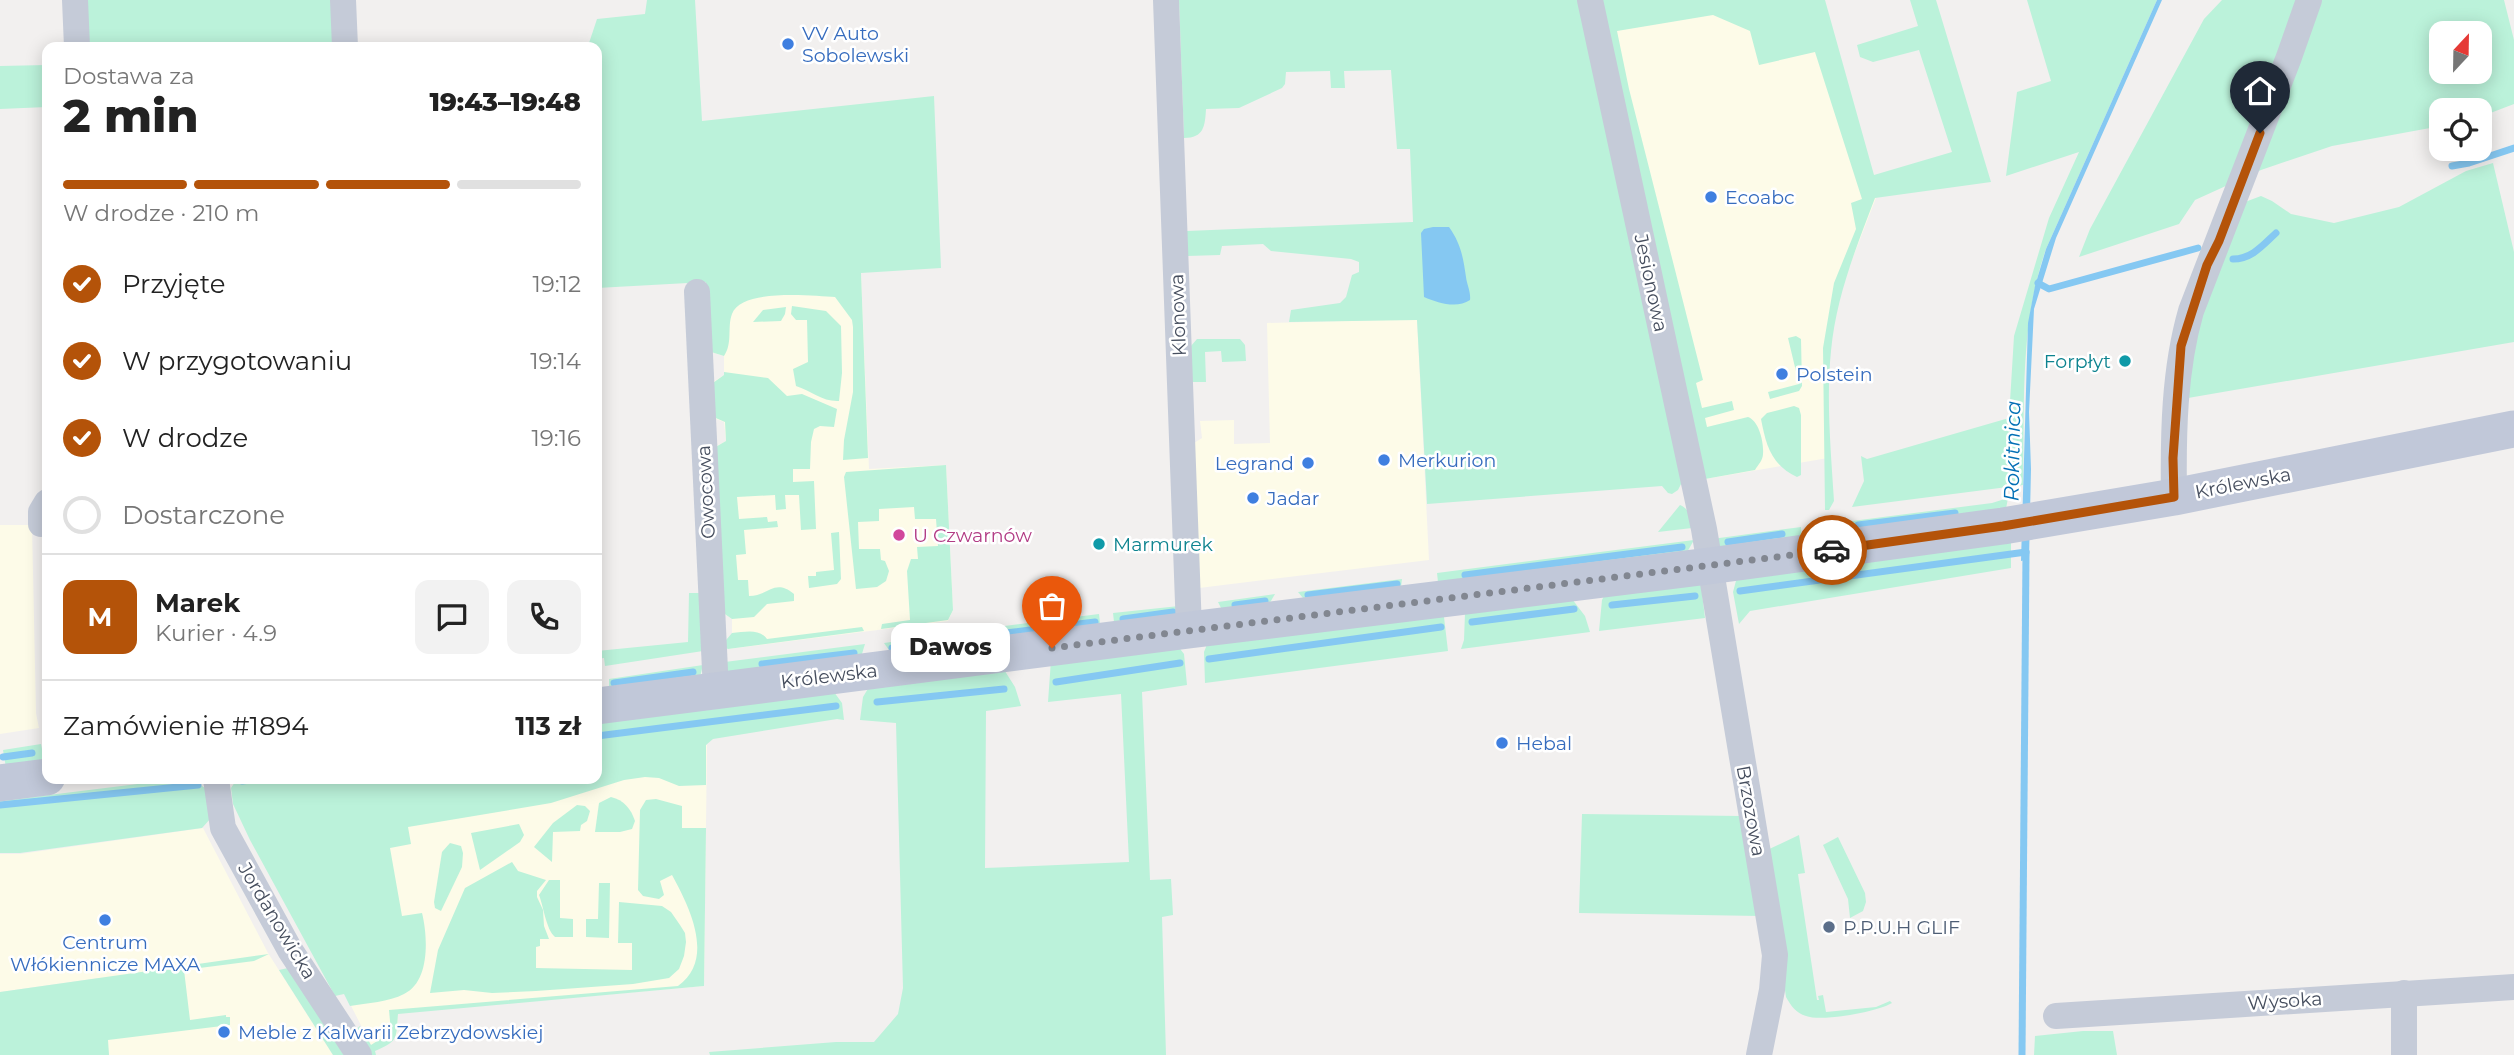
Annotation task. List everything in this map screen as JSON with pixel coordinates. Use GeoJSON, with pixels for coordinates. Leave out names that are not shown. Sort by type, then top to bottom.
{"type":"FeatureCollection","features":[{"type":"Feature","properties":{"kind":"main road","name":"Królewska"},"geometry":{"type":"LineString","coordinates":[[602,705],[1709,566],[2018,523],[2174,497],[2514,429]]}},
{"type":"Feature","properties":{"kind":"main road"},"geometry":{"type":"LineString","coordinates":[[0,783],[42,778]]}},
{"type":"Feature","properties":{"kind":"street"},"geometry":{"type":"LineString","coordinates":[[75,0],[77,42]]}},
{"type":"Feature","properties":{"kind":"street"},"geometry":{"type":"LineString","coordinates":[[343,0],[345,42]]}},
{"type":"Feature","properties":{"kind":"street","name":"Klonowa"},"geometry":{"type":"LineString","coordinates":[[1166,0],[1189,630]]}},
{"type":"Feature","properties":{"kind":"street","name":"Jesionowa"},"geometry":{"type":"LineString","coordinates":[[1590,0],[1704,529],[1709,566]]}},
{"type":"Feature","properties":{"kind":"street"},"geometry":{"type":"LineString","coordinates":[[2174,497],[2173,458],[2181,346],[2207,265],[2223,231],[2309,0]]}},
{"type":"Feature","properties":{"kind":"street","name":"Owocowa"},"geometry":{"type":"LineString","coordinates":[[697,292],[716,691]]}},
{"type":"Feature","properties":{"kind":"street","name":"Brzozowa"},"geometry":{"type":"LineString","coordinates":[[1709,566],[1774,955],[1772,989],[1759,1055]]}},
{"type":"Feature","properties":{"kind":"street","name":"Jordanowicka"},"geometry":{"type":"LineString","coordinates":[[217,784],[223,828],[290,950],[359,1055]]}},
{"type":"Feature","properties":{"kind":"street","name":"Wysoka"},"geometry":{"type":"LineString","coordinates":[[2056,1016],[2514,987]]}},
{"type":"Feature","properties":{"kind":"street"},"geometry":{"type":"LineString","coordinates":[[2404,993],[2404,1055]]}},
{"type":"Feature","properties":{"kind":"shaded area"},"geometry":{"type":"Polygon","coordinates":[[[1819,0],[1876,198],[1841,288],[1828,352],[1828,458],[1705,479],[1600,3],[1819,0]]]}},
{"type":"Feature","properties":{"kind":"shaded area"},"geometry":{"type":"Polygon","coordinates":[[[861,273],[869,469],[946,465],[953,610],[948,621],[728,649],[721,646],[732,636],[732,619],[719,610],[711,449],[726,441],[724,422],[711,417],[710,384],[724,375],[724,356],[708,351],[706,282],[861,273]]]}},
{"type":"Feature","properties":{"kind":"shaded area"},"geometry":{"type":"Polygon","coordinates":[[[1417,319],[1429,560],[1199,588],[1194,443],[1202,438],[1200,421],[1234,420],[1234,444],[1270,443],[1267,323],[1417,319]]]}},
{"type":"Feature","properties":{"kind":"shaded area"},"geometry":{"type":"Polygon","coordinates":[[[0,525],[32,525],[36,713],[39,728],[0,734],[0,525]]]}},
{"type":"Feature","properties":{"kind":"shaded area"},"geometry":{"type":"Polygon","coordinates":[[[707,745],[704,986],[398,1013],[397,1035],[374,1051],[244,795],[348,784],[602,784],[602,756],[707,745]]]}},
{"type":"Feature","properties":{"kind":"shaded area"},"geometry":{"type":"Polygon","coordinates":[[[203,828],[268,953],[333,1055],[109,1055],[99,978],[0,992],[0,854],[20,854],[203,828]]]}},
{"type":"Feature","properties":{"kind":"green space"},"geometry":{"type":"Polygon","coordinates":[[[84,0],[333,0],[335,42],[86,42],[84,0]]]}},
{"type":"Feature","properties":{"kind":"green space"},"geometry":{"type":"Polygon","coordinates":[[[647,0],[695,0],[702,121],[934,96],[941,268],[861,273],[868,458],[843,460],[853,392],[853,327],[852,320],[835,297],[779,295],[749,300],[738,306],[732,314],[724,356],[708,351],[706,282],[602,288],[602,42],[589,42],[597,19],[645,14],[647,0]]]}},
{"type":"Feature","properties":{"kind":"green space"},"geometry":{"type":"Polygon","coordinates":[[[1179,0],[1583,0],[1683,480],[1678,490],[1672,494],[1668,493],[1662,486],[1427,504],[1417,320],[1289,322],[1291,310],[1340,303],[1346,297],[1352,275],[1359,272],[1359,262],[1351,259],[1271,251],[1263,244],[1222,246],[1220,255],[1187,256],[1187,231],[1413,222],[1410,149],[1397,149],[1391,70],[1344,71],[1345,88],[1331,88],[1330,71],[1286,72],[1282,88],[1239,108],[1206,109],[1202,130],[1196,136],[1184,138],[1179,0]]]}},
{"type":"Feature","properties":{"kind":"green space"},"geometry":{"type":"Polygon","coordinates":[[[1600,0],[1825,0],[1874,175],[1952,152],[1919,50],[1873,62],[1860,57],[1857,45],[1918,26],[1910,0],[1936,0],[1991,182],[1875,198],[1848,273],[1834,331],[1829,407],[1834,501],[1829,510],[1825,510],[1823,348],[1834,283],[1856,229],[1851,203],[1862,199],[1815,52],[1759,65],[1750,31],[1713,15],[1617,31],[1629,89],[1703,380],[1696,383],[1702,408],[1732,401],[1734,410],[1705,418],[1707,427],[1748,417],[1758,427],[1762,438],[1763,456],[1755,470],[1705,479],[1600,0]]]}},
{"type":"Feature","properties":{"kind":"green space"},"geometry":{"type":"Polygon","coordinates":[[[2027,0],[2157,0],[2046,249],[2037,278],[2027,336],[2023,485],[1852,507],[1864,481],[1861,456],[1867,459],[2009,418],[2014,336],[2049,218],[2079,152],[2006,176],[2017,92],[2051,81],[2027,0]]]}},
{"type":"Feature","properties":{"kind":"green space"},"geometry":{"type":"Polygon","coordinates":[[[2222,0],[2504,0],[2514,40],[2514,104],[2492,112],[2492,98],[2429,98],[2429,128],[2332,146],[2261,170],[2195,200],[2179,224],[2079,257],[2090,229],[2204,19],[2222,0]]]}},
{"type":"Feature","properties":{"kind":"green space"},"geometry":{"type":"Polygon","coordinates":[[[42,65],[42,107],[0,109],[0,66],[42,65]]]}},
{"type":"Feature","properties":{"kind":"green space"},"geometry":{"type":"Polygon","coordinates":[[[2493,163],[2514,252],[2514,342],[2188,398],[2188,353],[2245,202],[2261,196],[2291,214],[2334,223],[2399,207],[2466,171],[2493,163]]]}},
{"type":"Feature","properties":{"kind":"green space"},"geometry":{"type":"Polygon","coordinates":[[[792,306],[826,311],[841,326],[842,373],[839,401],[822,398],[796,386],[793,369],[808,362],[807,320],[796,320],[791,314],[792,306]]]}},
{"type":"Feature","properties":{"kind":"green space"},"geometry":{"type":"Polygon","coordinates":[[[786,307],[781,321],[753,322],[763,310],[786,307]]]}},
{"type":"Feature","properties":{"kind":"green space"},"geometry":{"type":"Polygon","coordinates":[[[1796,336],[1801,339],[1802,386],[1799,391],[1770,399],[1768,392],[1799,384],[1788,338],[1796,336]]]}},
{"type":"Feature","properties":{"kind":"green space"},"geometry":{"type":"Polygon","coordinates":[[[1197,339],[1240,339],[1245,345],[1246,361],[1222,362],[1221,351],[1205,352],[1206,382],[1192,382],[1191,346],[1197,339]]]}},
{"type":"Feature","properties":{"kind":"green space"},"geometry":{"type":"Polygon","coordinates":[[[724,372],[768,378],[787,396],[802,394],[837,409],[834,427],[820,426],[814,429],[810,469],[793,469],[793,482],[814,481],[816,529],[801,530],[799,495],[785,495],[786,509],[776,510],[775,495],[737,497],[739,519],[767,517],[768,522],[777,521],[778,527],[744,530],[746,554],[736,555],[738,580],[748,580],[749,596],[781,588],[794,594],[794,601],[767,604],[754,617],[732,619],[719,610],[712,449],[726,441],[725,422],[711,416],[710,385],[724,375],[724,372]]]}},
{"type":"Feature","properties":{"kind":"green space"},"geometry":{"type":"Polygon","coordinates":[[[1794,406],[1799,408],[1801,415],[1801,475],[1797,477],[1781,467],[1771,453],[1761,419],[1767,413],[1794,406]]]}},
{"type":"Feature","properties":{"kind":"green space"},"geometry":{"type":"Polygon","coordinates":[[[946,465],[953,610],[948,620],[881,629],[882,624],[910,620],[907,571],[911,559],[918,559],[917,547],[938,546],[936,519],[915,519],[914,507],[879,509],[879,521],[858,522],[859,549],[880,549],[881,560],[885,561],[889,571],[886,581],[877,587],[856,589],[844,477],[846,472],[946,465]]]}},
{"type":"Feature","properties":{"kind":"green space"},"geometry":{"type":"Polygon","coordinates":[[[2008,498],[2005,514],[1853,530],[1852,521],[1992,503],[2008,498]]]}},
{"type":"Feature","properties":{"kind":"green space"},"geometry":{"type":"Polygon","coordinates":[[[1680,505],[1688,511],[1692,528],[1658,532],[1680,505]]]}},
{"type":"Feature","properties":{"kind":"green space"},"geometry":{"type":"Polygon","coordinates":[[[1801,527],[1802,543],[1725,552],[1712,539],[1801,527]]]}},
{"type":"Feature","properties":{"kind":"green space"},"geometry":{"type":"Polygon","coordinates":[[[839,532],[841,579],[837,584],[809,588],[808,576],[834,570],[831,533],[839,532]]]}},
{"type":"Feature","properties":{"kind":"green space"},"geometry":{"type":"Polygon","coordinates":[[[2011,539],[2011,568],[1750,611],[1739,624],[1733,592],[1737,577],[2011,539]]]}},
{"type":"Feature","properties":{"kind":"green space"},"geometry":{"type":"Polygon","coordinates":[[[1694,540],[1686,554],[1438,582],[1437,573],[1694,540]]]}},
{"type":"Feature","properties":{"kind":"green space"},"geometry":{"type":"Polygon","coordinates":[[[1402,579],[1401,587],[1303,598],[1298,592],[1402,579]]]}},
{"type":"Feature","properties":{"kind":"green space"},"geometry":{"type":"Polygon","coordinates":[[[1701,584],[1705,618],[1599,631],[1602,600],[1607,590],[1701,584]]]}},
{"type":"Feature","properties":{"kind":"green space"},"geometry":{"type":"Polygon","coordinates":[[[689,593],[704,593],[703,651],[605,666],[602,658],[602,651],[688,642],[689,593]]]}},
{"type":"Feature","properties":{"kind":"green space"},"geometry":{"type":"Polygon","coordinates":[[[1275,594],[1268,606],[1222,610],[1218,602],[1275,594]]]}},
{"type":"Feature","properties":{"kind":"green space"},"geometry":{"type":"Polygon","coordinates":[[[1569,595],[1585,616],[1590,632],[1461,649],[1465,613],[1569,595]]]}},
{"type":"Feature","properties":{"kind":"green space"},"geometry":{"type":"Polygon","coordinates":[[[1179,606],[1176,616],[1114,622],[1113,613],[1179,606]]]}},
{"type":"Feature","properties":{"kind":"green space"},"geometry":{"type":"Polygon","coordinates":[[[1439,611],[1444,617],[1448,651],[1205,683],[1204,652],[1208,642],[1439,611]]]}},
{"type":"Feature","properties":{"kind":"green space"},"geometry":{"type":"Polygon","coordinates":[[[1099,614],[1100,623],[999,638],[997,627],[1099,614]]]}},
{"type":"Feature","properties":{"kind":"green space"},"geometry":{"type":"Polygon","coordinates":[[[862,627],[864,631],[728,649],[721,646],[732,633],[756,632],[767,639],[862,627]]]}},
{"type":"Feature","properties":{"kind":"green space"},"geometry":{"type":"Polygon","coordinates":[[[981,629],[983,640],[891,653],[884,643],[981,629]]]}},
{"type":"Feature","properties":{"kind":"green space"},"geometry":{"type":"Polygon","coordinates":[[[865,644],[861,657],[726,678],[717,663],[865,644]]]}},
{"type":"Feature","properties":{"kind":"green space"},"geometry":{"type":"Polygon","coordinates":[[[1177,645],[1184,654],[1187,685],[1142,692],[1150,880],[1171,879],[1173,915],[1162,917],[1166,1055],[710,1055],[709,1052],[836,1042],[874,1042],[898,1014],[903,988],[896,723],[860,720],[863,697],[869,687],[1003,668],[1015,687],[1021,706],[986,711],[985,868],[1129,862],[1121,694],[1048,702],[1051,660],[1177,645]]]}},
{"type":"Feature","properties":{"kind":"green space"},"geometry":{"type":"Polygon","coordinates":[[[703,665],[699,681],[609,689],[609,679],[703,665]]]}},
{"type":"Feature","properties":{"kind":"green space"},"geometry":{"type":"Polygon","coordinates":[[[834,692],[842,703],[844,720],[713,739],[706,745],[706,785],[679,786],[659,778],[645,777],[624,780],[551,803],[408,827],[411,844],[390,848],[402,916],[422,913],[426,946],[419,980],[404,994],[378,1002],[350,1006],[344,994],[335,996],[250,840],[233,804],[231,788],[234,784],[602,784],[602,720],[834,692]]]}},
{"type":"Feature","properties":{"kind":"green space"},"geometry":{"type":"Polygon","coordinates":[[[41,744],[42,759],[6,768],[3,750],[41,744]]]}},
{"type":"Feature","properties":{"kind":"green space"},"geometry":{"type":"Polygon","coordinates":[[[138,784],[199,784],[205,788],[211,818],[202,828],[20,853],[0,853],[0,801],[138,784]]]}},
{"type":"Feature","properties":{"kind":"green space"},"geometry":{"type":"Polygon","coordinates":[[[611,797],[620,800],[629,809],[635,821],[632,829],[595,832],[599,803],[611,797]]]}},
{"type":"Feature","properties":{"kind":"green space"},"geometry":{"type":"Polygon","coordinates":[[[656,799],[682,806],[682,828],[706,828],[704,986],[398,1014],[395,1038],[375,1051],[376,1055],[367,1055],[354,1031],[360,1026],[371,1045],[391,1032],[389,1010],[678,986],[689,975],[695,962],[697,947],[696,932],[685,902],[672,875],[660,881],[664,895],[659,899],[643,896],[638,890],[640,810],[646,800],[656,799]]]}},
{"type":"Feature","properties":{"kind":"green space"},"geometry":{"type":"Polygon","coordinates":[[[577,805],[585,806],[590,811],[587,821],[581,825],[580,831],[553,832],[552,862],[534,847],[553,823],[577,805]]]}},
{"type":"Feature","properties":{"kind":"green space"},"geometry":{"type":"Polygon","coordinates":[[[1582,814],[1741,816],[1760,916],[1579,913],[1582,814]]]}},
{"type":"Feature","properties":{"kind":"green space"},"geometry":{"type":"Polygon","coordinates":[[[519,824],[524,835],[520,842],[480,870],[471,833],[519,824]]]}},
{"type":"Feature","properties":{"kind":"green space"},"geometry":{"type":"Polygon","coordinates":[[[1799,835],[1805,873],[1798,874],[1817,1000],[1818,996],[1823,995],[1826,1012],[1876,1007],[1890,1001],[1892,1003],[1849,1015],[1814,1018],[1802,1015],[1786,997],[1765,851],[1799,835]]]}},
{"type":"Feature","properties":{"kind":"green space"},"geometry":{"type":"Polygon","coordinates":[[[1838,837],[1865,893],[1863,911],[1850,918],[1848,899],[1823,845],[1838,837]]]}},
{"type":"Feature","properties":{"kind":"green space"},"geometry":{"type":"Polygon","coordinates":[[[450,843],[461,846],[462,867],[441,911],[435,908],[434,902],[442,852],[450,843]]]}},
{"type":"Feature","properties":{"kind":"green space"},"geometry":{"type":"Polygon","coordinates":[[[512,862],[518,871],[546,880],[537,891],[537,897],[543,910],[544,926],[549,939],[540,939],[540,946],[536,947],[536,968],[632,970],[632,943],[618,943],[619,902],[662,906],[671,912],[685,933],[684,956],[679,969],[669,978],[633,984],[492,993],[464,990],[430,993],[438,950],[465,888],[512,862]]]}},
{"type":"Feature","properties":{"kind":"green space"},"geometry":{"type":"Polygon","coordinates":[[[549,880],[560,880],[560,918],[573,919],[573,937],[555,937],[549,929],[539,895],[549,880]]]}},
{"type":"Feature","properties":{"kind":"green space"},"geometry":{"type":"Polygon","coordinates":[[[599,883],[610,883],[609,938],[586,937],[586,919],[598,919],[599,883]]]}},
{"type":"Feature","properties":{"kind":"green space"},"geometry":{"type":"Polygon","coordinates":[[[269,954],[254,961],[184,970],[190,1020],[226,1015],[230,1017],[230,1025],[108,1040],[109,1055],[0,1055],[0,992],[269,954]]]}},
{"type":"Feature","properties":{"kind":"green space"},"geometry":{"type":"Polygon","coordinates":[[[288,968],[344,1055],[333,1055],[279,970],[288,968]]]}},
{"type":"Feature","properties":{"kind":"green space"},"geometry":{"type":"Polygon","coordinates":[[[2113,1031],[2117,1055],[2034,1055],[2035,1036],[2113,1031]]]}},
{"type":"Feature","properties":{"kind":"water"},"geometry":{"type":"Polygon","coordinates":[[[2157,0],[2162,0],[2056,238],[2034,309],[2029,412],[2029,559],[2021,561],[2028,323],[2035,286],[2046,249],[2157,0]]]}},
{"type":"Feature","properties":{"kind":"water"},"geometry":{"type":"Polygon","coordinates":[[[1449,227],[1459,245],[1470,294],[1470,300],[1465,303],[1447,304],[1424,297],[1421,233],[1424,229],[1449,227]]]}},
{"type":"Feature","properties":{"kind":"waterway"},"geometry":{"type":"LineString","coordinates":[[2452,166],[2514,148]]}},
{"type":"Feature","properties":{"kind":"waterway"},"geometry":{"type":"LineString","coordinates":[[2233,259],[2252,254],[2276,233]]}},
{"type":"Feature","properties":{"kind":"waterway"},"geometry":{"type":"LineString","coordinates":[[2038,283],[2049,289],[2198,248]]}},
{"type":"Feature","properties":{"kind":"waterway"},"geometry":{"type":"LineString","coordinates":[[1858,525],[1955,513]]}},
{"type":"Feature","properties":{"kind":"waterway"},"geometry":{"type":"LineString","coordinates":[[1728,542],[1782,534]]}},
{"type":"Feature","properties":{"kind":"waterway"},"geometry":{"type":"LineString","coordinates":[[1465,575],[1682,547]]}},
{"type":"Feature","properties":{"kind":"waterway"},"geometry":{"type":"LineString","coordinates":[[1740,591],[2026,552]]}},
{"type":"Feature","properties":{"kind":"waterway","name":"Rokitnica"},"geometry":{"type":"LineString","coordinates":[[2022,1055],[2026,552]]}},
{"type":"Feature","properties":{"kind":"waterway"},"geometry":{"type":"LineString","coordinates":[[1308,595],[1397,584]]}},
{"type":"Feature","properties":{"kind":"waterway"},"geometry":{"type":"LineString","coordinates":[[1612,605],[1695,596]]}},
{"type":"Feature","properties":{"kind":"waterway"},"geometry":{"type":"LineString","coordinates":[[1235,605],[1265,601]]}},
{"type":"Feature","properties":{"kind":"waterway"},"geometry":{"type":"LineString","coordinates":[[1472,622],[1574,609]]}},
{"type":"Feature","properties":{"kind":"waterway"},"geometry":{"type":"LineString","coordinates":[[1123,619],[1173,612]]}},
{"type":"Feature","properties":{"kind":"waterway"},"geometry":{"type":"LineString","coordinates":[[1006,633],[1095,622]]}},
{"type":"Feature","properties":{"kind":"waterway"},"geometry":{"type":"LineString","coordinates":[[1209,659],[1441,627]]}},
{"type":"Feature","properties":{"kind":"waterway"},"geometry":{"type":"LineString","coordinates":[[892,648],[979,636]]}},
{"type":"Feature","properties":{"kind":"waterway"},"geometry":{"type":"LineString","coordinates":[[762,664],[854,653]]}},
{"type":"Feature","properties":{"kind":"waterway"},"geometry":{"type":"LineString","coordinates":[[1056,682],[1180,663]]}},
{"type":"Feature","properties":{"kind":"waterway"},"geometry":{"type":"LineString","coordinates":[[614,683],[693,672]]}},
{"type":"Feature","properties":{"kind":"waterway"},"geometry":{"type":"LineString","coordinates":[[877,702],[1004,689]]}},
{"type":"Feature","properties":{"kind":"waterway"},"geometry":{"type":"LineString","coordinates":[[602,735],[836,706]]}},
{"type":"Feature","properties":{"kind":"waterway"},"geometry":{"type":"LineString","coordinates":[[3,757],[32,753]]}},
{"type":"Feature","properties":{"kind":"waterway"},"geometry":{"type":"LineString","coordinates":[[0,805],[198,785]]}},
{"type":"Feature","properties":{"kind":"way so far"},"geometry":{"type":"LineString","coordinates":[[1052,648],[1832,550]]}},
{"type":"Feature","properties":{"kind":"place","name":"VV Auto Sobolewski"},"geometry":{"type":"Point","coordinates":[788,44]}},
{"type":"Feature","properties":{"kind":"place","name":"Ecoabc"},"geometry":{"type":"Point","coordinates":[1711,197]}},
{"type":"Feature","properties":{"kind":"place","name":"Forpłyt"},"geometry":{"type":"Point","coordinates":[2125,361]}},
{"type":"Feature","properties":{"kind":"place","name":"Polstein"},"geometry":{"type":"Point","coordinates":[1782,374]}},
{"type":"Feature","properties":{"kind":"place","name":"Merkurion"},"geometry":{"type":"Point","coordinates":[1384,460]}},
{"type":"Feature","properties":{"kind":"place","name":"Legrand"},"geometry":{"type":"Point","coordinates":[1308,463]}},
{"type":"Feature","properties":{"kind":"place","name":"Jadar"},"geometry":{"type":"Point","coordinates":[1253,498]}},
{"type":"Feature","properties":{"kind":"place","name":"U Czwarnów"},"geometry":{"type":"Point","coordinates":[899,535]}},
{"type":"Feature","properties":{"kind":"place","name":"Marmurek"},"geometry":{"type":"Point","coordinates":[1099,544]}},
{"type":"Feature","properties":{"kind":"place","name":"Dawos"},"geometry":{"type":"Point","coordinates":[1052,648]}},
{"type":"Feature","properties":{"kind":"place","name":"Hebal"},"geometry":{"type":"Point","coordinates":[1502,743]}},
{"type":"Feature","properties":{"kind":"place","name":"Centrum Włókiennicze MAXA"},"geometry":{"type":"Point","coordinates":[105,920]}},
{"type":"Feature","properties":{"kind":"place","name":"P.P.U.H GLIF"},"geometry":{"type":"Point","coordinates":[1829,927]}},
{"type":"Feature","properties":{"kind":"place","name":"Meble z Kalwarii Zebrzydowskiej"},"geometry":{"type":"Point","coordinates":[224,1032]}},
{"type":"Feature","properties":{"kind":"route"},"geometry":{"type":"LineString","coordinates":[[1832,550],[2003,526],[2174,497],[2173,458],[2181,346],[2207,265],[2219,241],[2260,133]]}}]}
